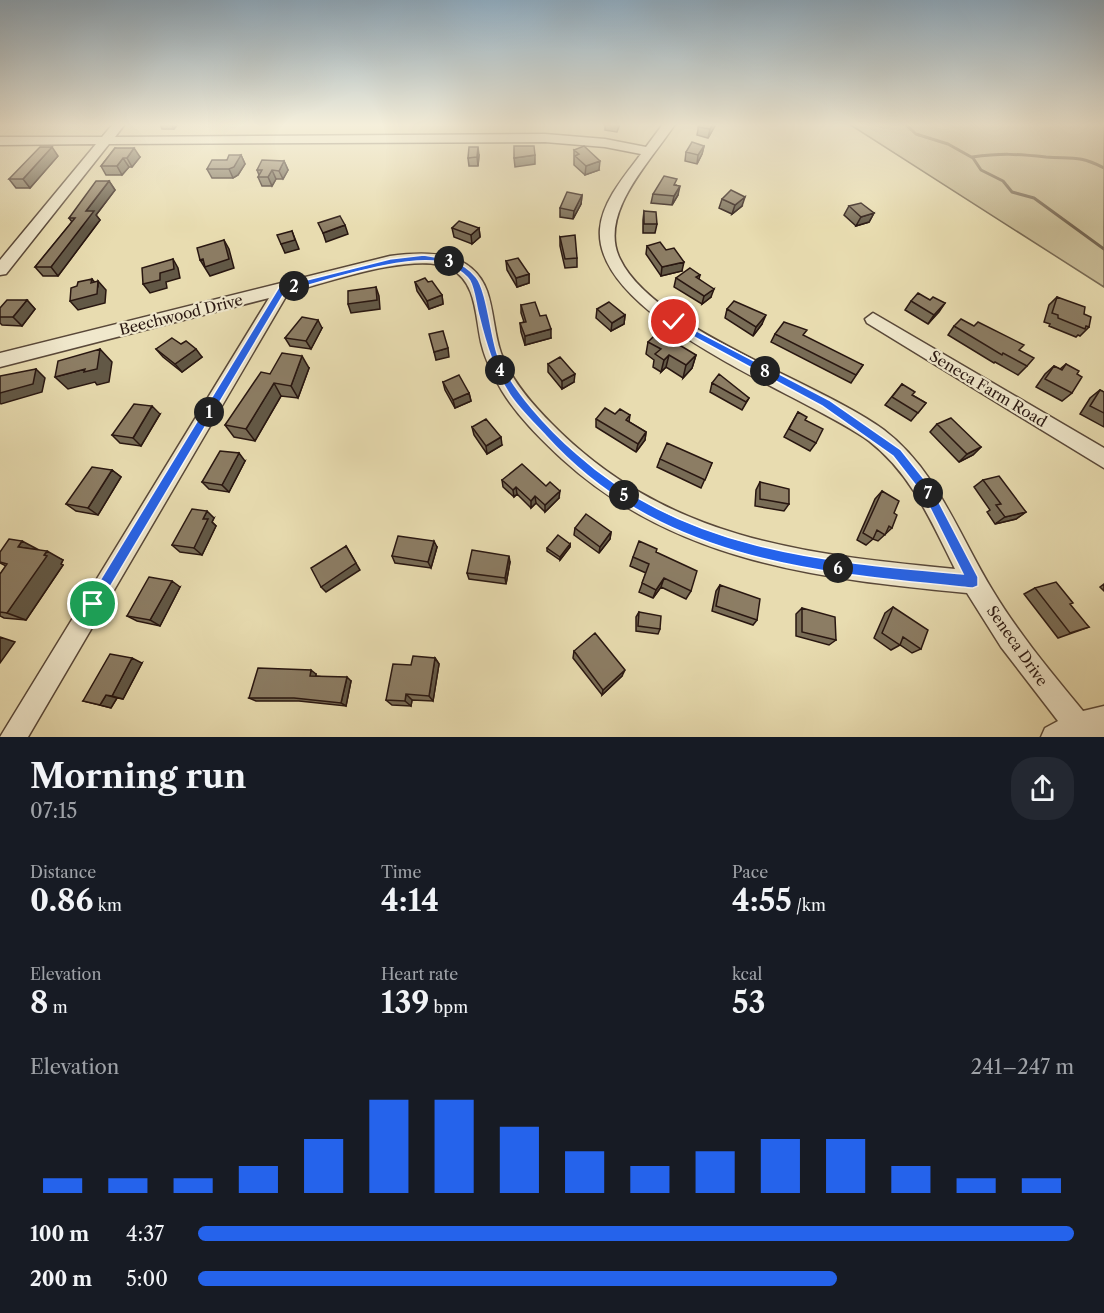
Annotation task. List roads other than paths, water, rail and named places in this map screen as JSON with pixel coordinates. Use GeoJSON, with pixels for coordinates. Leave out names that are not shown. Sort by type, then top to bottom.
{"type":"FeatureCollection","features":[{"type":"Feature","properties":{"kind":"street"},"geometry":{"type":"LineString","coordinates":[[3,263],[90,158]]}},
{"type":"Feature","properties":{"kind":"street","name":"Seneca Drive"},"geometry":{"type":"LineString","coordinates":[[646,158],[609,219],[608,245],[620,275],[645,301],[674,322],[825,403],[897,453],[928,492],[973,582],[1004,630],[1085,731]]}},
{"type":"Feature","properties":{"kind":"street","name":"Beechwood Drive"},"geometry":{"type":"LineString","coordinates":[[0,360],[402,259],[434,258],[454,263],[474,280],[494,356],[514,394],[573,458],[620,493],[686,529],[759,554],[849,570],[973,582]]}},
{"type":"Feature","properties":{"kind":"street"},"geometry":{"type":"LineString","coordinates":[[13,737],[282,289]]}},
{"type":"Feature","properties":{"kind":"street","name":"Seneca Farm Road"},"geometry":{"type":"LineString","coordinates":[[873,319],[1104,459]]}},
{"type":"Feature","properties":{"kind":"street"},"geometry":{"type":"LineString","coordinates":[[1054,737],[1085,731],[1104,719]]}},
{"type":"Feature","properties":{"kind":"waterway"},"geometry":{"type":"LineString","coordinates":[[973,158],[981,170],[1003,181],[1012,192],[1034,198],[1104,249]]}},
{"type":"Feature","properties":{"kind":"waterway"},"geometry":{"type":"LineString","coordinates":[[1077,158],[1104,168]]}}]}
